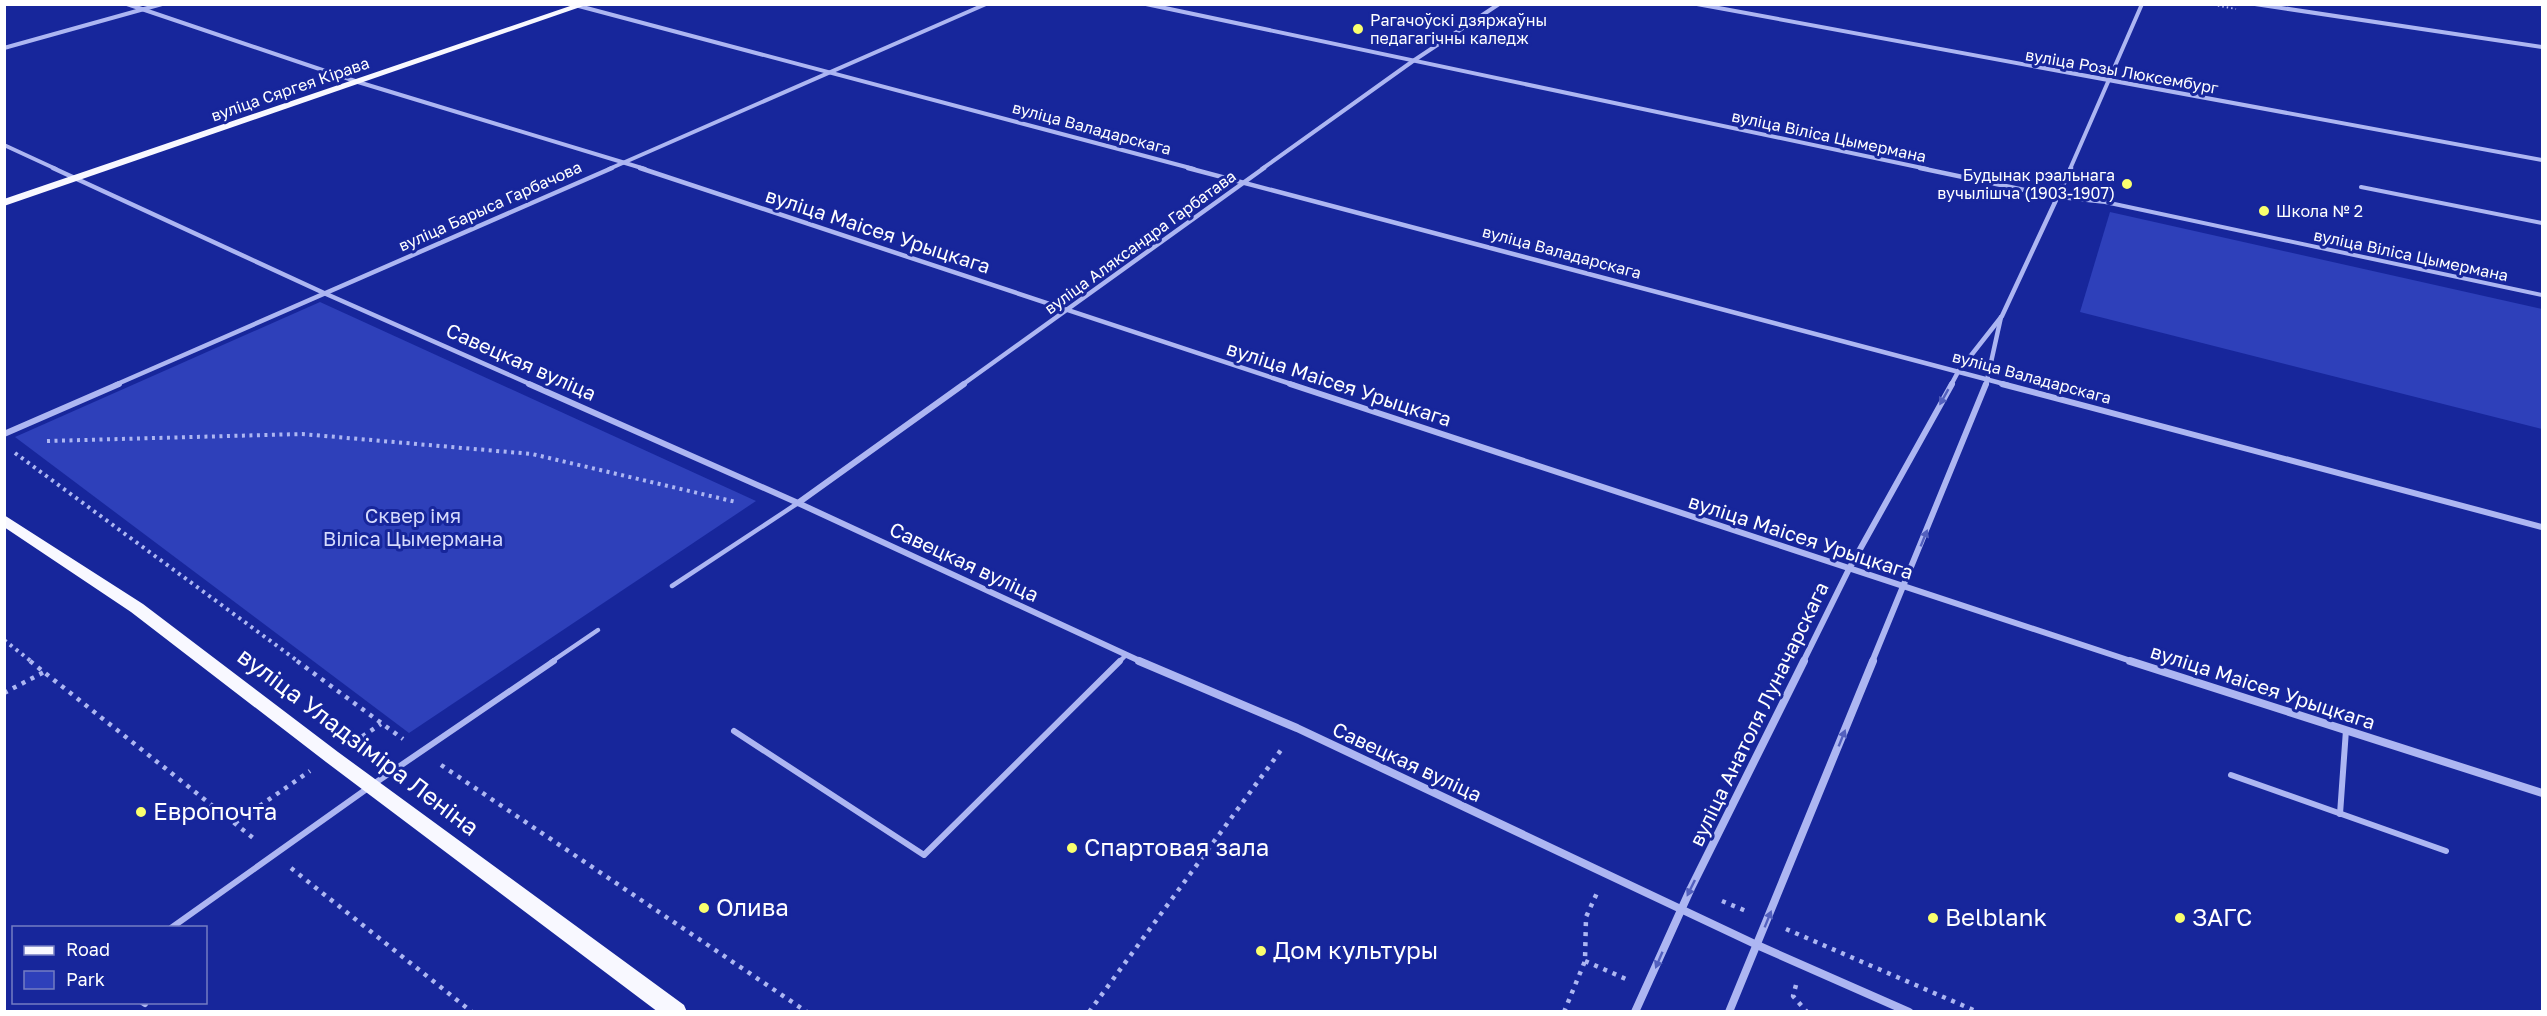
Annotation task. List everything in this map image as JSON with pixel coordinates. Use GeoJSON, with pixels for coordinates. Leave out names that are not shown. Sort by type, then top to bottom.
{"type":"FeatureCollection","features":[{"type":"Feature","properties":{"kind":"main road","name":"вуліца Сяргея Кірава"},"geometry":{"type":"LineString","coordinates":[[4,202],[580,5]]}},
{"type":"Feature","properties":{"kind":"main road","name":"вуліца Уладзіміра Леніна"},"geometry":{"type":"LineString","coordinates":[[4,520],[137,608],[676,1011]]}},
{"type":"Feature","properties":{"kind":"street","name":"вуліца Маісея Урыцкага"},"geometry":{"type":"LineString","coordinates":[[126,4],[358,82],[622,162],[1904,588],[2542,793]]}},
{"type":"Feature","properties":{"kind":"street"},"geometry":{"type":"LineString","coordinates":[[4,48],[162,4]]}},
{"type":"Feature","properties":{"kind":"street","name":"вуліца Барыса Гарбачова"},"geometry":{"type":"LineString","coordinates":[[4,434],[986,4]]}},
{"type":"Feature","properties":{"kind":"street","name":"вуліца Віліса Цымермана"},"geometry":{"type":"LineString","coordinates":[[1146,4],[2058,197],[2105,201],[2542,295]]}},
{"type":"Feature","properties":{"kind":"street","name":"вуліца Аляксандра Гарбатава"},"geometry":{"type":"LineString","coordinates":[[798,503],[1413,61],[1499,4]]}},
{"type":"Feature","properties":{"kind":"street","name":"вуліца Розы Люксембург"},"geometry":{"type":"LineString","coordinates":[[1698,4],[2542,160]]}},
{"type":"Feature","properties":{"kind":"street","name":"вуліца Анатоля Луначарскага"},"geometry":{"type":"LineString","coordinates":[[1730,1011],[1988,380],[2002,316],[2058,197],[2142,4]]}},
{"type":"Feature","properties":{"kind":"street"},"geometry":{"type":"LineString","coordinates":[[2255,4],[2542,47]]}},
{"type":"Feature","properties":{"kind":"street","name":"вуліца Валадарскага"},"geometry":{"type":"LineString","coordinates":[[580,5],[2542,527]]}},
{"type":"Feature","properties":{"kind":"street","name":"Савецкая вуліца"},"geometry":{"type":"LineString","coordinates":[[4,145],[324,294],[774,492],[1126,655],[1297,728],[1757,945],[1909,1011]]}},
{"type":"Feature","properties":{"kind":"street","name":"вуліца Анатоля Луначарскага"},"geometry":{"type":"LineString","coordinates":[[1635,1011],[1691,888],[1849,569],[1958,372],[2002,316]]}},
{"type":"Feature","properties":{"kind":"lane"},"geometry":{"type":"LineString","coordinates":[[2361,187],[2542,223]]}},
{"type":"Feature","properties":{"kind":"lane"},"geometry":{"type":"LineString","coordinates":[[672,586],[798,503]]}},
{"type":"Feature","properties":{"kind":"lane"},"geometry":{"type":"LineString","coordinates":[[172,926],[597,630]]}},
{"type":"Feature","properties":{"kind":"lane"},"geometry":{"type":"LineString","coordinates":[[734,731],[924,855],[1126,655]]}},
{"type":"Feature","properties":{"kind":"lane"},"geometry":{"type":"LineString","coordinates":[[2340,814],[2346,730]]}},
{"type":"Feature","properties":{"kind":"lane"},"geometry":{"type":"LineString","coordinates":[[2231,775],[2446,851]]}},
{"type":"Feature","properties":{"kind":"path"},"geometry":{"type":"LineString","coordinates":[[47,441],[302,434],[532,454],[755,506],[774,492]]}},
{"type":"Feature","properties":{"kind":"path"},"geometry":{"type":"LineString","coordinates":[[8,448],[371,717],[807,1011]]}},
{"type":"Feature","properties":{"kind":"path"},"geometry":{"type":"LineString","coordinates":[[5,640],[472,1011]]}},
{"type":"Feature","properties":{"kind":"path"},"geometry":{"type":"LineString","coordinates":[[4,693],[44,672]]}},
{"type":"Feature","properties":{"kind":"path"},"geometry":{"type":"LineString","coordinates":[[1089,1011],[1297,728]]}},
{"type":"Feature","properties":{"kind":"path"},"geometry":{"type":"LineString","coordinates":[[1691,888],[1978,1011]]}},
{"type":"Feature","properties":{"kind":"path"},"geometry":{"type":"LineString","coordinates":[[1564,1011],[1585,962],[1586,917]]}},
{"type":"Feature","properties":{"kind":"path"},"geometry":{"type":"LineString","coordinates":[[1585,962],[1647,988]]}},
{"type":"Feature","properties":{"kind":"path"},"geometry":{"type":"LineString","coordinates":[[1793,996],[1807,1011]]}},
{"type":"Feature","properties":{"kind":"green space"},"geometry":{"type":"Polygon","coordinates":[[[2110,212],[2542,309],[2542,429],[2080,312],[2110,212]]]}},
{"type":"Feature","properties":{"kind":"green space","name":"Сквер імя Віліса Цымермана"},"geometry":{"type":"Polygon","coordinates":[[[320,302],[756,501],[409,733],[15,437],[320,302]]]}},
{"type":"Feature","properties":{"kind":"place","name":"Рагачоўскі дзяржаўны педагагічны каледж"},"geometry":{"type":"Point","coordinates":[1358,29]}},
{"type":"Feature","properties":{"kind":"place","name":"Будынак рэальнага вучылішча (1903-1907)"},"geometry":{"type":"Point","coordinates":[2127,184]}},
{"type":"Feature","properties":{"kind":"place","name":"Школа № 2"},"geometry":{"type":"Point","coordinates":[2264,211]}},
{"type":"Feature","properties":{"kind":"place","name":"Европочта"},"geometry":{"type":"Point","coordinates":[141,812]}},
{"type":"Feature","properties":{"kind":"place","name":"Спартовая зала"},"geometry":{"type":"Point","coordinates":[1072,848]}},
{"type":"Feature","properties":{"kind":"place","name":"Олива"},"geometry":{"type":"Point","coordinates":[704,908]}},
{"type":"Feature","properties":{"kind":"place","name":"Belblank"},"geometry":{"type":"Point","coordinates":[1933,918]}},
{"type":"Feature","properties":{"kind":"place","name":"ЗАГС"},"geometry":{"type":"Point","coordinates":[2180,918]}},
{"type":"Feature","properties":{"kind":"place","name":"Дом культуры"},"geometry":{"type":"Point","coordinates":[1261,951]}}]}
